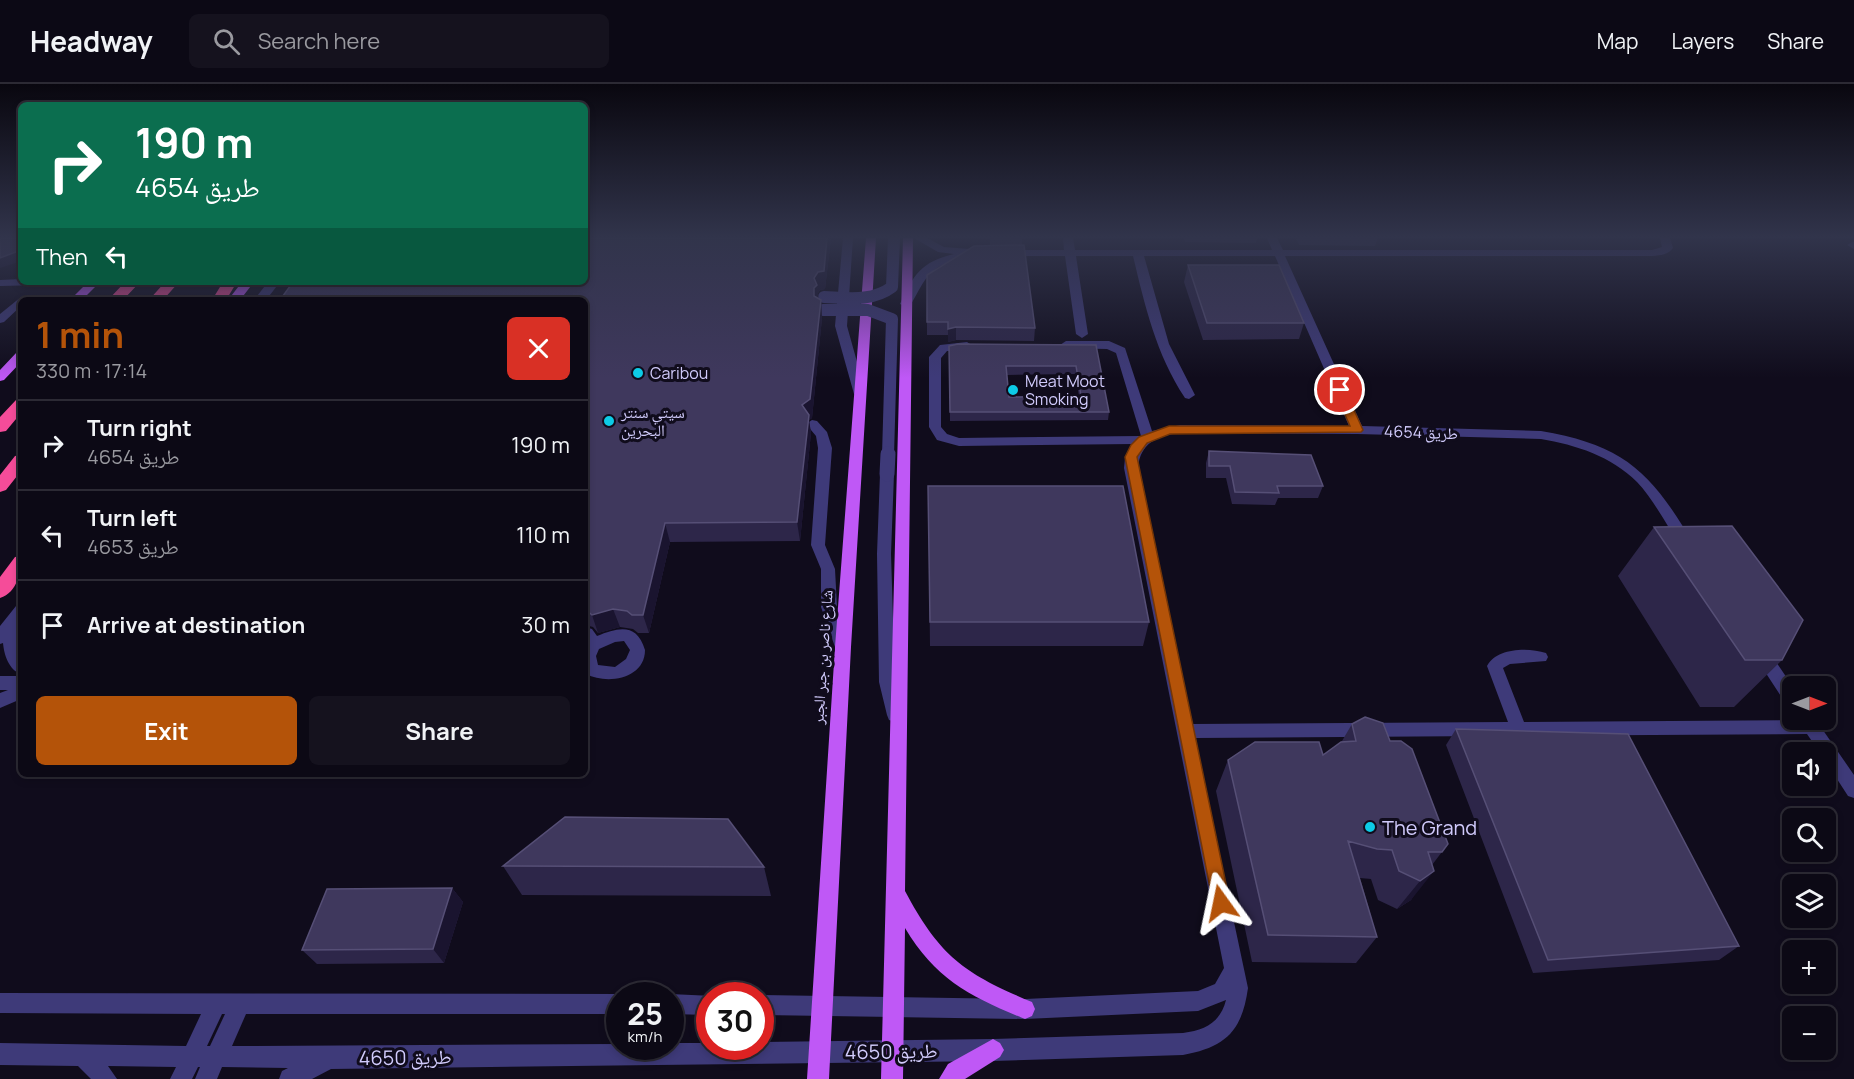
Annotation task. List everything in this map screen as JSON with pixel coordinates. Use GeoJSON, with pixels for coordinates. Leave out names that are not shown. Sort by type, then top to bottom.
{"type":"FeatureCollection","features":[{"type":"Feature","properties":{"kind":"highway"},"geometry":{"type":"LineString","coordinates":[[119,297],[130,285]]}},
{"type":"Feature","properties":{"kind":"highway"},"geometry":{"type":"LineString","coordinates":[[159,297],[169,285]]}},
{"type":"Feature","properties":{"kind":"highway"},"geometry":{"type":"LineString","coordinates":[[0,413],[18,396]]}},
{"type":"Feature","properties":{"kind":"highway"},"geometry":{"type":"LineString","coordinates":[[0,427],[18,407]]}},
{"type":"Feature","properties":{"kind":"highway"},"geometry":{"type":"LineString","coordinates":[[0,475],[18,454]]}},
{"type":"Feature","properties":{"kind":"highway"},"geometry":{"type":"LineString","coordinates":[[0,486],[18,464]]}},
{"type":"Feature","properties":{"kind":"highway"},"geometry":{"type":"LineString","coordinates":[[0,581],[18,560]]}},
{"type":"Feature","properties":{"kind":"highway"},"geometry":{"type":"LineString","coordinates":[[0,591],[18,566]]}},
{"type":"Feature","properties":{"kind":"main road","name":"شارع ناصر بن جبر الجبر"},"geometry":{"type":"LineString","coordinates":[[818,1079],[843,647],[868,284]]}},
{"type":"Feature","properties":{"kind":"main road"},"geometry":{"type":"LineString","coordinates":[[892,1079],[907,284]]}},
{"type":"Feature","properties":{"kind":"main road"},"geometry":{"type":"LineString","coordinates":[[79,297],[91,285]]}},
{"type":"Feature","properties":{"kind":"main road"},"geometry":{"type":"LineString","coordinates":[[236,297],[246,285]]}},
{"type":"Feature","properties":{"kind":"main road"},"geometry":{"type":"LineString","coordinates":[[0,376],[18,358]]}},
{"type":"Feature","properties":{"kind":"main road"},"geometry":{"type":"LineString","coordinates":[[896,893],[915,931],[944,964],[981,991],[1025,1009]]}},
{"type":"Feature","properties":{"kind":"main road"},"geometry":{"type":"LineString","coordinates":[[950,1079],[956,1072],[993,1050]]}},
{"type":"Feature","properties":{"kind":"street"},"geometry":{"type":"LineString","coordinates":[[844,284],[841,316],[843,337],[860,394]]}},
{"type":"Feature","properties":{"kind":"street"},"geometry":{"type":"LineString","coordinates":[[892,284],[885,294],[824,303],[883,313],[892,319],[884,554],[887,682],[899,729]]}},
{"type":"Feature","properties":{"kind":"street"},"geometry":{"type":"LineString","coordinates":[[906,304],[915,284]]}},
{"type":"Feature","properties":{"kind":"street"},"geometry":{"type":"LineString","coordinates":[[1075,284],[1082,334]]}},
{"type":"Feature","properties":{"kind":"street"},"geometry":{"type":"LineString","coordinates":[[1146,284],[1158,334],[1173,371],[1189,395]]}},
{"type":"Feature","properties":{"kind":"street"},"geometry":{"type":"LineString","coordinates":[[1292,284],[1357,430]]}},
{"type":"Feature","properties":{"kind":"street"},"geometry":{"type":"LineString","coordinates":[[24,297],[37,285]]}},
{"type":"Feature","properties":{"kind":"street"},"geometry":{"type":"LineString","coordinates":[[262,297],[272,285]]}},
{"type":"Feature","properties":{"kind":"street"},"geometry":{"type":"LineString","coordinates":[[0,320],[18,303]]}},
{"type":"Feature","properties":{"kind":"street"},"geometry":{"type":"LineString","coordinates":[[774,1005],[1025,1009],[1198,1001],[1222,991],[1235,968],[1131,468],[1131,457],[1135,448],[1145,439],[1120,351],[1109,345],[1052,345]]}},
{"type":"Feature","properties":{"kind":"street","name":"طريق 4654"},"geometry":{"type":"LineString","coordinates":[[984,346],[956,346],[940,351],[934,361],[934,382],[941,390],[944,426],[955,432],[982,433],[996,441],[1145,439],[1159,432],[1180,429],[1357,430],[1541,435],[1584,444],[1611,456],[1642,478],[1694,555]]}},
{"type":"Feature","properties":{"kind":"street"},"geometry":{"type":"LineString","coordinates":[[812,424],[822,435],[825,448],[818,537],[820,552],[828,568],[831,616],[843,647]]}},
{"type":"Feature","properties":{"kind":"street"},"geometry":{"type":"LineString","coordinates":[[0,638],[17,615]]}},
{"type":"Feature","properties":{"kind":"street"},"geometry":{"type":"LineString","coordinates":[[17,615],[10,635],[11,649],[18,664]]}},
{"type":"Feature","properties":{"kind":"street"},"geometry":{"type":"LineString","coordinates":[[588,680],[627,669],[635,661],[638,652],[636,643],[629,637],[619,635],[590,642]]}},
{"type":"Feature","properties":{"kind":"street"},"geometry":{"type":"LineString","coordinates":[[1753,641],[1782,684]]}},
{"type":"Feature","properties":{"kind":"street"},"geometry":{"type":"LineString","coordinates":[[1519,729],[1495,666],[1500,660],[1509,657],[1540,657]]}},
{"type":"Feature","properties":{"kind":"street"},"geometry":{"type":"LineString","coordinates":[[588,664],[594,671],[604,675],[616,674]]}},
{"type":"Feature","properties":{"kind":"street"},"geometry":{"type":"LineString","coordinates":[[0,683],[18,683]]}},
{"type":"Feature","properties":{"kind":"street"},"geometry":{"type":"LineString","coordinates":[[0,701],[18,692]]}},
{"type":"Feature","properties":{"kind":"street"},"geometry":{"type":"LineString","coordinates":[[1186,731],[1519,729],[1782,724]]}},
{"type":"Feature","properties":{"kind":"street"},"geometry":{"type":"LineString","coordinates":[[1814,730],[1854,790]]}},
{"type":"Feature","properties":{"kind":"street","name":"طريق 4650"},"geometry":{"type":"LineString","coordinates":[[0,1054],[329,1058],[820,1053],[1183,1044],[1201,1041],[1217,1034],[1229,1021],[1236,1005],[1238,988],[1235,968]]}},
{"type":"Feature","properties":{"kind":"street"},"geometry":{"type":"LineString","coordinates":[[0,1003],[606,1004]]}},
{"type":"Feature","properties":{"kind":"street"},"geometry":{"type":"LineString","coordinates":[[181,1079],[216,1004]]}},
{"type":"Feature","properties":{"kind":"street"},"geometry":{"type":"LineString","coordinates":[[206,1079],[240,1004]]}},
{"type":"Feature","properties":{"kind":"street"},"geometry":{"type":"LineString","coordinates":[[83,1055],[106,1079]]}},
{"type":"Feature","properties":{"kind":"street"},"geometry":{"type":"LineString","coordinates":[[290,1079],[329,1058]]}},
{"type":"Feature","properties":{"kind":"building"},"geometry":{"type":"Polygon","coordinates":[[[817,284],[814,288],[814,296],[821,300],[810,399],[802,405],[809,415],[797,522],[665,523],[643,615],[632,615],[627,611],[613,609],[592,615],[588,612],[588,297],[282,297],[291,285],[817,284]]]}},
{"type":"Feature","properties":{"kind":"building"},"geometry":{"type":"Polygon","coordinates":[[[927,284],[1029,284],[1035,328],[956,327],[948,329],[948,322],[927,322],[927,284]]]}},
{"type":"Feature","properties":{"kind":"building"},"geometry":{"type":"Polygon","coordinates":[[[1194,284],[1287,284],[1304,323],[1207,323],[1194,284]]]}},
{"type":"Feature","properties":{"kind":"building"},"geometry":{"type":"Polygon","coordinates":[[[958,344],[1096,345],[1109,412],[950,412],[949,346],[958,344]],[[1006,366],[1009,397],[1081,396],[1076,366],[1006,366]]]}},
{"type":"Feature","properties":{"kind":"building"},"geometry":{"type":"Polygon","coordinates":[[[1209,451],[1311,455],[1323,486],[1277,486],[1279,493],[1235,492],[1230,466],[1209,466],[1209,451]]]}},
{"type":"Feature","properties":{"kind":"building"},"geometry":{"type":"Polygon","coordinates":[[[928,486],[1123,486],[1149,622],[930,622],[928,486]]]}},
{"type":"Feature","properties":{"kind":"building"},"geometry":{"type":"Polygon","coordinates":[[[1732,526],[1803,620],[1782,660],[1745,660],[1654,527],[1732,526]]]}},
{"type":"Feature","properties":{"kind":"building"},"geometry":{"type":"Polygon","coordinates":[[[1365,717],[1383,723],[1390,741],[1401,741],[1412,749],[1448,844],[1442,852],[1428,852],[1434,871],[1420,881],[1399,871],[1392,850],[1377,849],[1348,841],[1377,937],[1268,935],[1228,760],[1255,742],[1319,742],[1323,755],[1341,742],[1356,741],[1352,724],[1365,717]]]}},
{"type":"Feature","properties":{"kind":"building"},"geometry":{"type":"Polygon","coordinates":[[[1456,729],[1628,734],[1739,946],[1548,960],[1456,729]]]}},
{"type":"Feature","properties":{"kind":"building"},"geometry":{"type":"Polygon","coordinates":[[[565,817],[728,819],[764,867],[503,866],[565,817]]]}},
{"type":"Feature","properties":{"kind":"building"},"geometry":{"type":"Polygon","coordinates":[[[452,888],[433,949],[302,950],[327,889],[452,888]]]}},
{"type":"Feature","properties":{"kind":"place","name":"Caribou"},"geometry":{"type":"Point","coordinates":[638,373]}},
{"type":"Feature","properties":{"kind":"place","name":"Meat Moot Smoking"},"geometry":{"type":"Point","coordinates":[1013,390]}},
{"type":"Feature","properties":{"kind":"place","name":"سيتي سنتر البحرين"},"geometry":{"type":"Point","coordinates":[609,421]}},
{"type":"Feature","properties":{"kind":"place","name":"The Grand"},"geometry":{"type":"Point","coordinates":[1370,827]}},
{"type":"Feature","properties":{"kind":"route"},"geometry":{"type":"LineString","coordinates":[[1221,903],[1131,468],[1131,457],[1135,448],[1143,440],[1169,430],[1357,430],[1340,390]]}}]}
